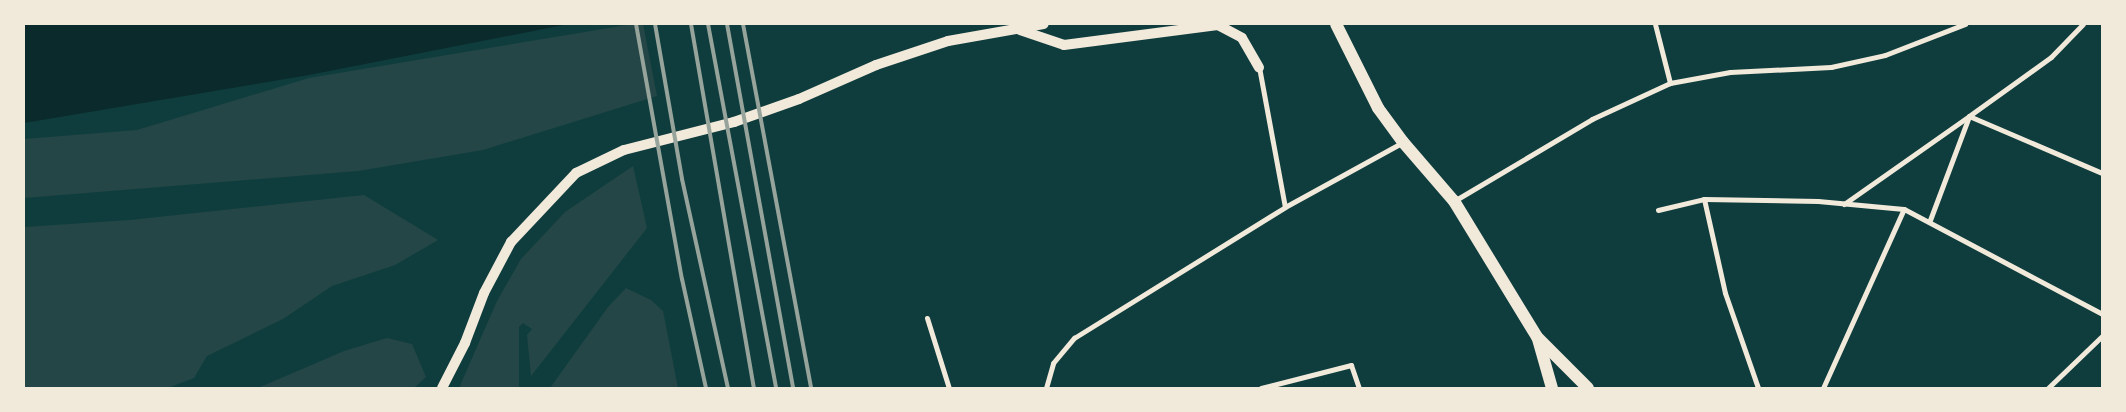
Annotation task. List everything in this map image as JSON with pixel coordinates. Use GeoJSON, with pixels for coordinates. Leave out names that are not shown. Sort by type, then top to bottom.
{"type":"FeatureCollection","features":[{"type":"Feature","properties":{"kind":"main road"},"geometry":{"type":"LineString","coordinates":[[442,388],[465,343],[484,293],[511,242],[576,173],[624,150],[734,122],[799,99],[876,65],[948,41],[1044,24]]}},
{"type":"Feature","properties":{"kind":"main road"},"geometry":{"type":"LineString","coordinates":[[1336,24],[1378,108],[1403,142],[1454,201],[1537,336],[1588,388]]}},
{"type":"Feature","properties":{"kind":"main road"},"geometry":{"type":"LineString","coordinates":[[1019,29],[1064,45],[1218,25],[1242,38],[1259,67]]}},
{"type":"Feature","properties":{"kind":"main road"},"geometry":{"type":"LineString","coordinates":[[1537,336],[1552,388]]}},
{"type":"Feature","properties":{"kind":"street"},"geometry":{"type":"LineString","coordinates":[[1655,24],[1670,84]]}},
{"type":"Feature","properties":{"kind":"street"},"geometry":{"type":"LineString","coordinates":[[1454,201],[1592,119],[1670,84],[1730,72],[1831,67],[1885,55],[1965,24]]}},
{"type":"Feature","properties":{"kind":"street"},"geometry":{"type":"LineString","coordinates":[[1844,204],[2051,57],[2083,24]]}},
{"type":"Feature","properties":{"kind":"street"},"geometry":{"type":"LineString","coordinates":[[1259,67],[1285,206]]}},
{"type":"Feature","properties":{"kind":"street"},"geometry":{"type":"LineString","coordinates":[[1969,116],[2102,173]]}},
{"type":"Feature","properties":{"kind":"street"},"geometry":{"type":"LineString","coordinates":[[1930,220],[1969,116]]}},
{"type":"Feature","properties":{"kind":"street"},"geometry":{"type":"LineString","coordinates":[[1046,388],[1053,363],[1074,338],[1285,206],[1403,142]]}},
{"type":"Feature","properties":{"kind":"street"},"geometry":{"type":"LineString","coordinates":[[1704,199],[1725,293],[1758,388]]}},
{"type":"Feature","properties":{"kind":"street"},"geometry":{"type":"LineString","coordinates":[[1658,210],[1704,199],[1844,204],[1904,209],[1930,220],[2102,314]]}},
{"type":"Feature","properties":{"kind":"street"},"geometry":{"type":"LineString","coordinates":[[1823,388],[1904,209]]}},
{"type":"Feature","properties":{"kind":"street"},"geometry":{"type":"LineString","coordinates":[[927,318],[949,388]]}},
{"type":"Feature","properties":{"kind":"street"},"geometry":{"type":"LineString","coordinates":[[2048,388],[2102,336]]}},
{"type":"Feature","properties":{"kind":"street"},"geometry":{"type":"LineString","coordinates":[[1261,388],[1351,365],[1359,388]]}},
{"type":"Feature","properties":{"kind":"shaded area"},"geometry":{"type":"Polygon","coordinates":[[[24,24],[569,24],[309,75],[24,123],[24,24]]]}},
{"type":"Feature","properties":{"kind":"shaded area"},"geometry":{"type":"Polygon","coordinates":[[[633,24],[643,24],[657,96],[483,150],[358,171],[24,198],[24,139],[137,130],[309,78],[633,24]]]}},
{"type":"Feature","properties":{"kind":"shaded area"},"geometry":{"type":"Polygon","coordinates":[[[633,166],[647,228],[553,348],[531,376],[527,335],[532,329],[523,323],[519,327],[519,388],[459,388],[497,301],[521,259],[565,212],[633,166]]]}},
{"type":"Feature","properties":{"kind":"shaded area"},"geometry":{"type":"Polygon","coordinates":[[[364,195],[438,240],[395,265],[332,286],[283,319],[207,356],[194,378],[168,388],[24,388],[24,227],[130,220],[364,195]]]}},
{"type":"Feature","properties":{"kind":"shaded area"},"geometry":{"type":"Polygon","coordinates":[[[626,288],[651,300],[663,311],[678,388],[550,388],[608,307],[626,288]]]}},
{"type":"Feature","properties":{"kind":"shaded area"},"geometry":{"type":"Polygon","coordinates":[[[387,338],[412,344],[426,377],[414,388],[258,388],[344,351],[387,338]]]}},
{"type":"Feature","properties":{"kind":"railway"},"geometry":{"type":"LineString","coordinates":[[636,24],[682,279],[706,388]]}},
{"type":"Feature","properties":{"kind":"railway"},"geometry":{"type":"LineString","coordinates":[[655,24],[682,179],[728,388]]}},
{"type":"Feature","properties":{"kind":"railway"},"geometry":{"type":"LineString","coordinates":[[691,24],[754,388]]}},
{"type":"Feature","properties":{"kind":"railway"},"geometry":{"type":"LineString","coordinates":[[708,24],[776,388]]}},
{"type":"Feature","properties":{"kind":"railway"},"geometry":{"type":"LineString","coordinates":[[727,24],[793,388]]}},
{"type":"Feature","properties":{"kind":"railway"},"geometry":{"type":"LineString","coordinates":[[743,24],[811,388]]}}]}
